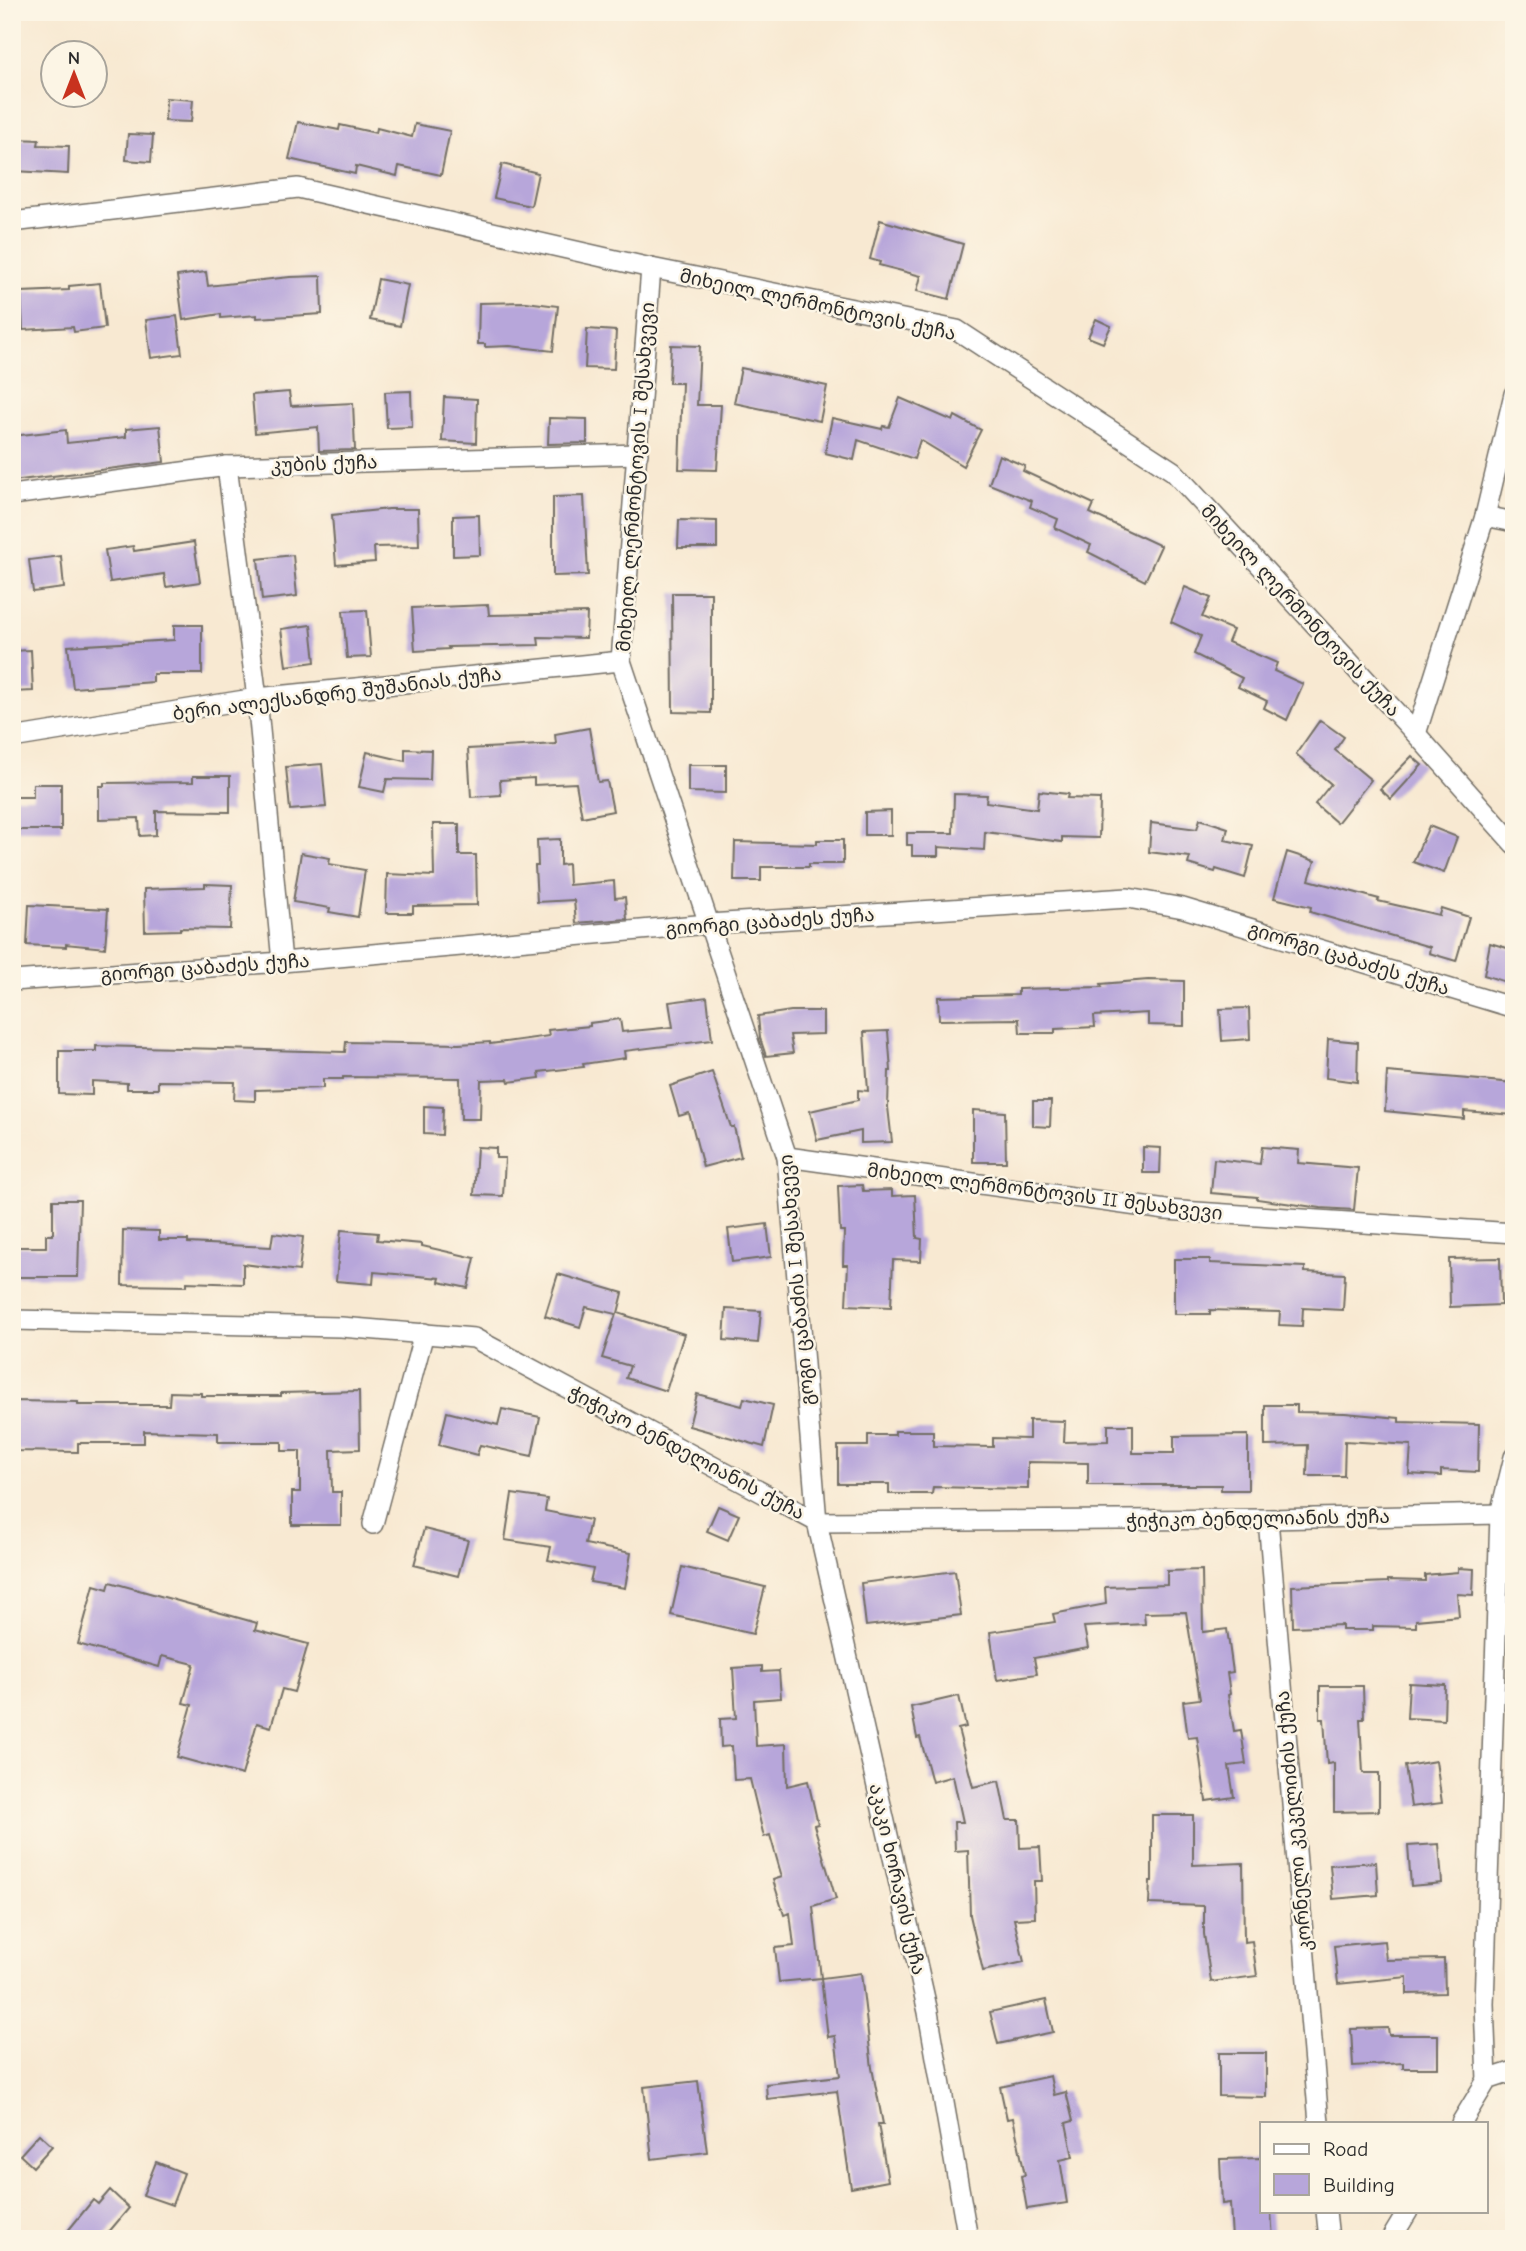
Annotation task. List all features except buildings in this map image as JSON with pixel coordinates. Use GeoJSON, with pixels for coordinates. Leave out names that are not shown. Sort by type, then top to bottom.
{"type":"FeatureCollection","features":[{"type":"Feature","properties":{"kind":"street","name":"მიხეილ ლერმონტოვის ქუჩა"},"geometry":{"type":"LineString","coordinates":[[12,222],[298,188],[651,268],[957,330],[1173,471],[1514,844]]}},
{"type":"Feature","properties":{"kind":"street","name":"მიხეილ ლერმონტოვის I შესახვევი"},"geometry":{"type":"LineString","coordinates":[[651,268],[621,661],[708,924]]}},
{"type":"Feature","properties":{"kind":"street"},"geometry":{"type":"LineString","coordinates":[[1416,734],[1485,516],[1514,394]]}},
{"type":"Feature","properties":{"kind":"street","name":"კუბის ქუჩა"},"geometry":{"type":"LineString","coordinates":[[12,495],[227,466],[638,454]]}},
{"type":"Feature","properties":{"kind":"street"},"geometry":{"type":"LineString","coordinates":[[227,466],[257,698],[282,962]]}},
{"type":"Feature","properties":{"kind":"street"},"geometry":{"type":"LineString","coordinates":[[1485,516],[1514,522]]}},
{"type":"Feature","properties":{"kind":"street","name":"ბერი ალექსანდრე შუშანიას ქუჩა"},"geometry":{"type":"LineString","coordinates":[[12,738],[257,698],[621,661]]}},
{"type":"Feature","properties":{"kind":"street","name":"გიორგი ცაბაძეს ქუჩა"},"geometry":{"type":"LineString","coordinates":[[12,981],[282,962],[708,924],[1128,898],[1183,908],[1514,1008]]}},
{"type":"Feature","properties":{"kind":"street","name":"გოგი ცაბაძის I შესახვევი"},"geometry":{"type":"LineString","coordinates":[[708,924],[787,1157],[817,1522]]}},
{"type":"Feature","properties":{"kind":"street","name":"მიხეილ ლერმონტოვის II შესახვევი"},"geometry":{"type":"LineString","coordinates":[[787,1157],[1166,1210],[1514,1233]]}},
{"type":"Feature","properties":{"kind":"street","name":"ჭიჭიკო ბენდელიანის ქუჩა"},"geometry":{"type":"LineString","coordinates":[[12,1321],[341,1327],[474,1338],[817,1522],[1268,1519],[1500,1514]]}},
{"type":"Feature","properties":{"kind":"street"},"geometry":{"type":"LineString","coordinates":[[373,1524],[424,1333]]}},
{"type":"Feature","properties":{"kind":"street"},"geometry":{"type":"LineString","coordinates":[[1462,2122],[1487,2080],[1484,2004],[1500,1514],[1514,1457]]}},
{"type":"Feature","properties":{"kind":"street","name":"კორნელი კეკელიძის ქუჩა"},"geometry":{"type":"LineString","coordinates":[[1268,1519],[1319,2122]]}},
{"type":"Feature","properties":{"kind":"street","name":"აკაკი ხორავის ქუჩა"},"geometry":{"type":"LineString","coordinates":[[817,1522],[928,2012],[968,2239]]}},
{"type":"Feature","properties":{"kind":"street"},"geometry":{"type":"LineString","coordinates":[[1487,2080],[1514,2071]]}},
{"type":"Feature","properties":{"kind":"street"},"geometry":{"type":"LineString","coordinates":[[1326,2212],[1329,2239]]}},
{"type":"Feature","properties":{"kind":"street"},"geometry":{"type":"LineString","coordinates":[[1391,2239],[1407,2212]]}}]}
